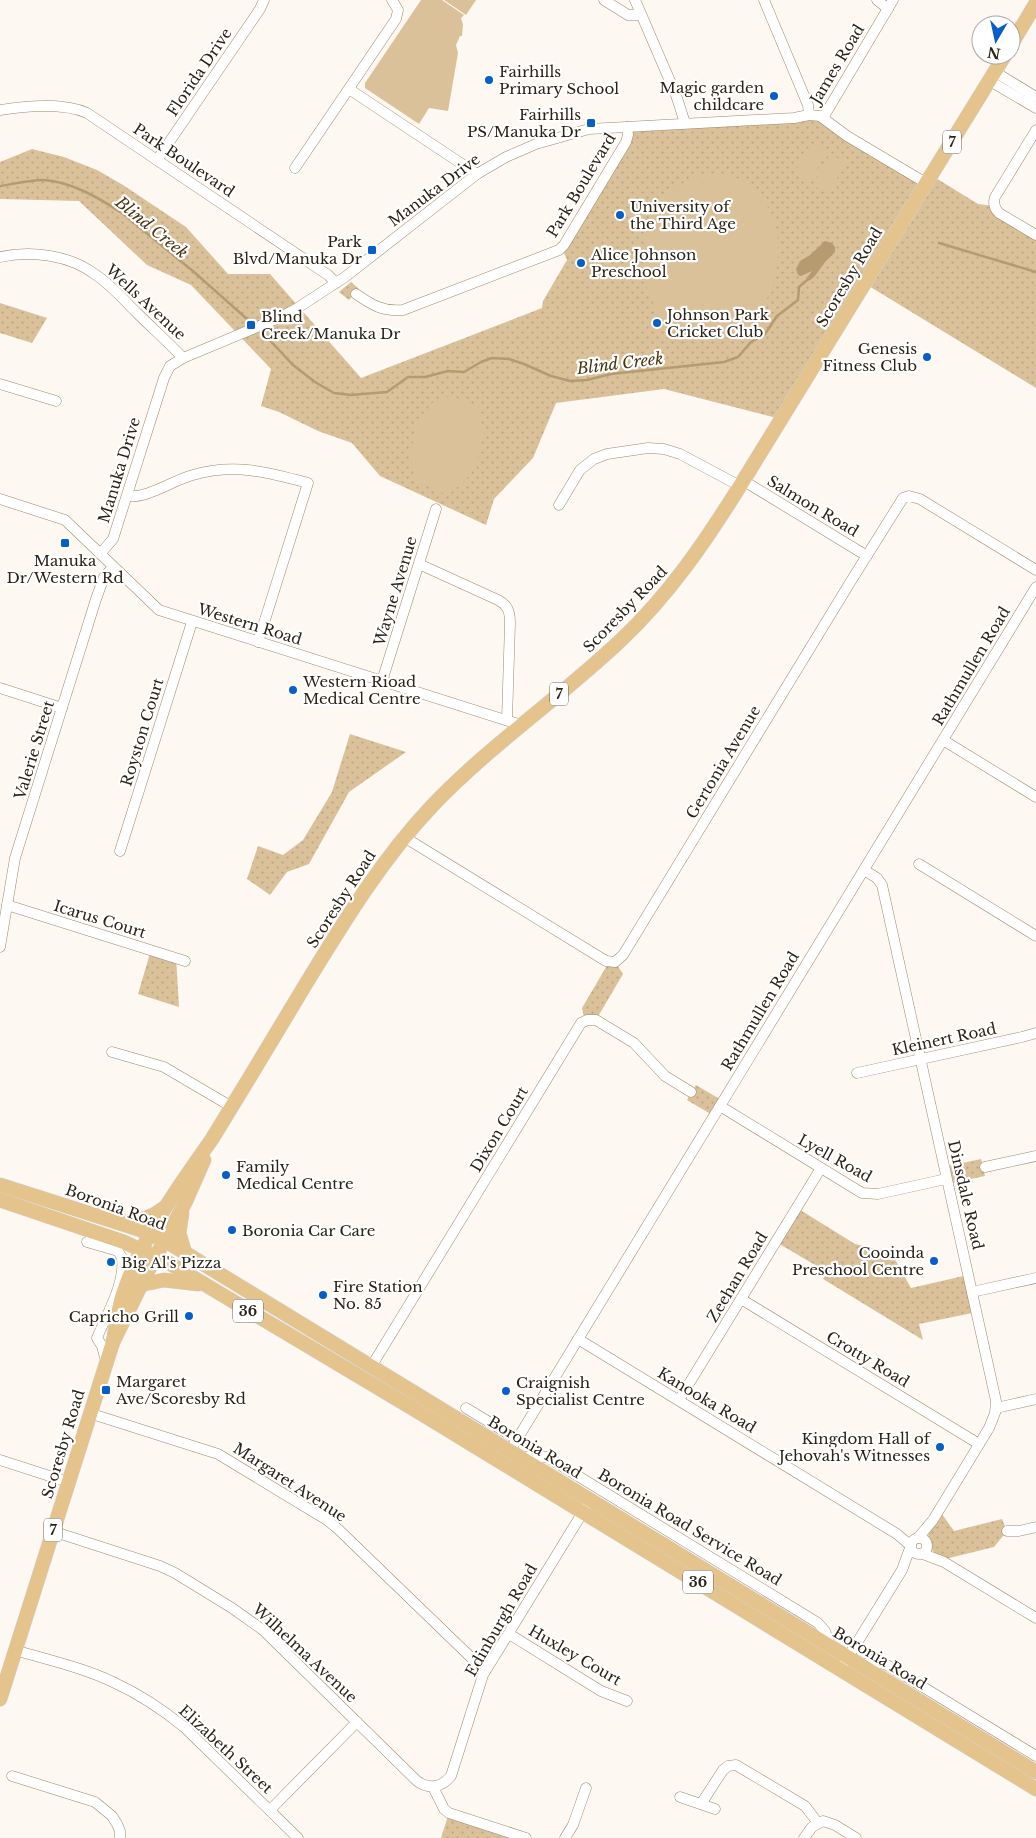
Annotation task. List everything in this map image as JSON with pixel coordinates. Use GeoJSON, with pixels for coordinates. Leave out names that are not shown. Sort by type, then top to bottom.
{"type":"FeatureCollection","features":[{"type":"Feature","properties":{"kind":"main road"},"geometry":{"type":"LineString","coordinates":[[1021,28],[1036,3]]}},
{"type":"Feature","properties":{"kind":"main road","name":"Scoresby Road"},"geometry":{"type":"LineString","coordinates":[[113,1342],[123,1294],[150,1234],[186,1175],[232,1107],[362,893],[404,837],[449,789],[611,649],[671,587],[699,551],[999,65]]}},
{"type":"Feature","properties":{"kind":"main road","name":"Scoresby Road"},"geometry":{"type":"LineString","coordinates":[[0,1699],[113,1342],[155,1256],[185,1203],[212,1138]]}},
{"type":"Feature","properties":{"kind":"main road","name":"Boronia Road"},"geometry":{"type":"LineString","coordinates":[[0,1185],[118,1222],[164,1240],[371,1367],[516,1449],[590,1499],[1036,1772]]}},
{"type":"Feature","properties":{"kind":"main road","name":"Boronia Road"},"geometry":{"type":"LineString","coordinates":[[0,1200],[142,1249],[155,1256],[583,1512],[1036,1789]]}},
{"type":"Feature","properties":{"kind":"main road"},"geometry":{"type":"LineString","coordinates":[[185,1203],[179,1230],[185,1253]]}},
{"type":"Feature","properties":{"kind":"main road"},"geometry":{"type":"LineString","coordinates":[[118,1222],[139,1221],[149,1218],[168,1204]]}},
{"type":"Feature","properties":{"kind":"main road"},"geometry":{"type":"LineString","coordinates":[[140,1285],[170,1280],[206,1286]]}},
{"type":"Feature","properties":{"kind":"main road"},"geometry":{"type":"LineString","coordinates":[[502,1464],[516,1449]]}},
{"type":"Feature","properties":{"kind":"street","name":"Florida Drive"},"geometry":{"type":"LineString","coordinates":[[158,160],[260,9],[264,0]]}},
{"type":"Feature","properties":{"kind":"street"},"geometry":{"type":"LineString","coordinates":[[295,168],[397,17],[398,7],[392,0]]}},
{"type":"Feature","properties":{"kind":"street"},"geometry":{"type":"LineString","coordinates":[[604,0],[628,15],[641,15]]}},
{"type":"Feature","properties":{"kind":"street"},"geometry":{"type":"LineString","coordinates":[[635,0],[676,95],[685,124]]}},
{"type":"Feature","properties":{"kind":"street"},"geometry":{"type":"LineString","coordinates":[[764,0],[808,105],[809,114]]}},
{"type":"Feature","properties":{"kind":"street"},"geometry":{"type":"LineString","coordinates":[[877,0],[888,9]]}},
{"type":"Feature","properties":{"kind":"street","name":"James Road"},"geometry":{"type":"LineString","coordinates":[[823,118],[893,0]]}},
{"type":"Feature","properties":{"kind":"street"},"geometry":{"type":"LineString","coordinates":[[992,76],[1036,97]]}},
{"type":"Feature","properties":{"kind":"street"},"geometry":{"type":"LineString","coordinates":[[992,76],[1036,108]]}},
{"type":"Feature","properties":{"kind":"street"},"geometry":{"type":"LineString","coordinates":[[349,89],[476,174]]}},
{"type":"Feature","properties":{"kind":"street","name":"Park Boulevard"},"geometry":{"type":"LineString","coordinates":[[0,110],[61,106],[74,108],[92,116],[328,275],[336,283]]}},
{"type":"Feature","properties":{"kind":"street","name":"Manuka Drive"},"geometry":{"type":"LineString","coordinates":[[100,554],[112,542],[166,373],[172,364],[290,312],[336,283],[476,174],[514,154],[551,138],[589,129],[794,118],[809,114],[823,118],[831,126],[926,183]]}},
{"type":"Feature","properties":{"kind":"street","name":"Park Boulevard"},"geometry":{"type":"LineString","coordinates":[[356,294],[378,308],[388,311],[403,310],[559,250],[564,246],[626,142],[628,135],[627,127]]}},
{"type":"Feature","properties":{"kind":"street"},"geometry":{"type":"LineString","coordinates":[[1036,130],[995,197],[994,203],[999,213],[1036,235]]}},
{"type":"Feature","properties":{"kind":"street","name":"Wells Avenue"},"geometry":{"type":"LineString","coordinates":[[0,257],[19,254],[53,257],[82,266],[94,273],[113,289],[182,358]]}},
{"type":"Feature","properties":{"kind":"street"},"geometry":{"type":"LineString","coordinates":[[0,384],[56,401]]}},
{"type":"Feature","properties":{"kind":"street","name":"Salmon Road"},"geometry":{"type":"LineString","coordinates":[[559,505],[580,470],[594,458],[607,454],[648,448],[664,449],[680,454],[742,483],[867,556]]}},
{"type":"Feature","properties":{"kind":"street"},"geometry":{"type":"LineString","coordinates":[[127,496],[136,497],[187,477],[227,469],[262,471],[308,483],[258,642]]}},
{"type":"Feature","properties":{"kind":"street","name":"Gertonia Avenue"},"geometry":{"type":"LineString","coordinates":[[404,837],[606,961],[618,961],[623,956],[901,501],[909,496],[920,499],[1036,570]]}},
{"type":"Feature","properties":{"kind":"street","name":"Western Road"},"geometry":{"type":"LineString","coordinates":[[0,499],[60,517],[155,608],[192,622],[521,725]]}},
{"type":"Feature","properties":{"kind":"street","name":"Wayne Avenue"},"geometry":{"type":"LineString","coordinates":[[382,681],[436,509]]}},
{"type":"Feature","properties":{"kind":"street"},"geometry":{"type":"LineString","coordinates":[[419,564],[502,602],[508,609],[510,623],[507,720]]}},
{"type":"Feature","properties":{"kind":"street","name":"Valerie Street"},"geometry":{"type":"LineString","coordinates":[[0,947],[15,858],[96,599],[104,577],[113,567]]}},
{"type":"Feature","properties":{"kind":"street","name":"Rathmullen Road"},"geometry":{"type":"LineString","coordinates":[[516,1449],[578,1339],[1036,588]]}},
{"type":"Feature","properties":{"kind":"street","name":"Royston Court"},"geometry":{"type":"LineString","coordinates":[[120,851],[192,622]]}},
{"type":"Feature","properties":{"kind":"street"},"geometry":{"type":"LineString","coordinates":[[0,688],[62,708]]}},
{"type":"Feature","properties":{"kind":"street"},"geometry":{"type":"LineString","coordinates":[[943,740],[1036,796]]}},
{"type":"Feature","properties":{"kind":"street"},"geometry":{"type":"LineString","coordinates":[[919,864],[1036,936]]}},
{"type":"Feature","properties":{"kind":"street","name":"Dinsdale Road"},"geometry":{"type":"LineString","coordinates":[[841,1670],[854,1660],[902,1570],[992,1423],[996,1408],[995,1393],[882,885],[878,878],[864,870]]}},
{"type":"Feature","properties":{"kind":"street","name":"Icarus Court"},"geometry":{"type":"LineString","coordinates":[[7,905],[185,961]]}},
{"type":"Feature","properties":{"kind":"street","name":"Dixon Court"},"geometry":{"type":"LineString","coordinates":[[371,1367],[581,1023],[587,1020],[596,1020],[634,1043],[665,1076],[691,1092]]}},
{"type":"Feature","properties":{"kind":"street","name":"Kleinert Road"},"geometry":{"type":"LineString","coordinates":[[857,1073],[1022,1038],[1036,1033]]}},
{"type":"Feature","properties":{"kind":"street"},"geometry":{"type":"LineString","coordinates":[[112,1052],[164,1067],[232,1107]]}},
{"type":"Feature","properties":{"kind":"street","name":"Lyell Road"},"geometry":{"type":"LineString","coordinates":[[720,1106],[857,1190],[873,1194],[946,1179]]}},
{"type":"Feature","properties":{"kind":"street"},"geometry":{"type":"LineString","coordinates":[[985,1167],[1036,1156]]}},
{"type":"Feature","properties":{"kind":"street","name":"Zeehan Road"},"geometry":{"type":"LineString","coordinates":[[679,1400],[821,1168]]}},
{"type":"Feature","properties":{"kind":"street"},"geometry":{"type":"LineString","coordinates":[[88,1242],[118,1252],[122,1258],[120,1279],[109,1312],[104,1319],[97,1338],[102,1346],[106,1361]]}},
{"type":"Feature","properties":{"kind":"street"},"geometry":{"type":"LineString","coordinates":[[972,1292],[1036,1278]]}},
{"type":"Feature","properties":{"kind":"street","name":"Crotty Road"},"geometry":{"type":"LineString","coordinates":[[741,1300],[979,1444]]}},
{"type":"Feature","properties":{"kind":"street","name":"Kanooka Road"},"geometry":{"type":"LineString","coordinates":[[578,1339],[1036,1618]]}},
{"type":"Feature","properties":{"kind":"street"},"geometry":{"type":"LineString","coordinates":[[996,1408],[1036,1399]]}},
{"type":"Feature","properties":{"kind":"street","name":"Boronia Road"},"geometry":{"type":"LineString","coordinates":[[466,1408],[516,1449]]}},
{"type":"Feature","properties":{"kind":"street","name":"Margaret Avenue"},"geometry":{"type":"LineString","coordinates":[[90,1413],[218,1454],[327,1520],[485,1672]]}},
{"type":"Feature","properties":{"kind":"street","name":"Boronia Road Service Road"},"geometry":{"type":"LineString","coordinates":[[516,1449],[547,1457],[818,1623],[825,1631],[830,1646]]}},
{"type":"Feature","properties":{"kind":"street"},"geometry":{"type":"LineString","coordinates":[[0,1460],[68,1482]]}},
{"type":"Feature","properties":{"kind":"street","name":"Edinburgh Road"},"geometry":{"type":"LineString","coordinates":[[435,1786],[446,1781],[452,1773],[485,1672],[590,1499]]}},
{"type":"Feature","properties":{"kind":"street"},"geometry":{"type":"LineString","coordinates":[[1007,1531],[1019,1531],[1036,1527]]}},
{"type":"Feature","properties":{"kind":"street","name":"Wilhelma Avenue"},"geometry":{"type":"LineString","coordinates":[[52,1531],[168,1569],[246,1616],[263,1630],[417,1781],[424,1785],[435,1786]]}},
{"type":"Feature","properties":{"kind":"street","name":"Huxley Court"},"geometry":{"type":"LineString","coordinates":[[509,1634],[601,1691],[627,1701]]}},
{"type":"Feature","properties":{"kind":"street","name":"Elizabeth Street"},"geometry":{"type":"LineString","coordinates":[[15,1650],[115,1683],[168,1714],[184,1727],[298,1838]]}},
{"type":"Feature","properties":{"kind":"street"},"geometry":{"type":"LineString","coordinates":[[854,1660],[886,1665],[1036,1756]]}},
{"type":"Feature","properties":{"kind":"street"},"geometry":{"type":"LineString","coordinates":[[270,1810],[357,1722]]}},
{"type":"Feature","properties":{"kind":"street"},"geometry":{"type":"LineString","coordinates":[[701,1804],[723,1770],[728,1766],[736,1765],[805,1806],[818,1823]]}},
{"type":"Feature","properties":{"kind":"street"},"geometry":{"type":"LineString","coordinates":[[12,1776],[95,1802],[112,1816],[120,1831],[120,1838]]}},
{"type":"Feature","properties":{"kind":"street"},"geometry":{"type":"LineString","coordinates":[[435,1786],[444,1810],[449,1813],[526,1838]]}},
{"type":"Feature","properties":{"kind":"street"},"geometry":{"type":"LineString","coordinates":[[565,1838],[573,1825],[586,1788]]}},
{"type":"Feature","properties":{"kind":"street"},"geometry":{"type":"LineString","coordinates":[[680,1797],[715,1809]]}},
{"type":"Feature","properties":{"kind":"street"},"geometry":{"type":"LineString","coordinates":[[804,1838],[809,1829],[823,1822],[831,1823],[856,1838]]}},
{"type":"Feature","properties":{"kind":"shaded area"},"geometry":{"type":"Polygon","coordinates":[[[421,0],[442,0],[464,15],[461,18],[463,25],[462,36],[460,36],[456,45],[458,53],[448,111],[429,108],[419,124],[365,88],[365,83],[421,0]]]}},
{"type":"Feature","properties":{"kind":"shaded area"},"geometry":{"type":"Polygon","coordinates":[[[444,0],[476,0],[466,15],[444,0]]]}},
{"type":"Feature","properties":{"kind":"shaded area"},"geometry":{"type":"Polygon","coordinates":[[[809,115],[914,176],[931,175],[978,204],[994,206],[1036,235],[1036,388],[864,283],[781,419],[664,389],[556,403],[533,458],[494,499],[486,525],[380,476],[352,443],[318,431],[279,412],[261,406],[271,369],[191,285],[147,265],[79,201],[0,199],[0,162],[32,149],[64,157],[97,170],[186,227],[228,274],[270,274],[361,378],[542,308],[543,301],[567,260],[562,248],[626,142],[627,127],[809,115]]]}},
{"type":"Feature","properties":{"kind":"shaded area"},"geometry":{"type":"Polygon","coordinates":[[[811,143],[827,152],[809,183],[794,174],[811,143]]]}},
{"type":"Feature","properties":{"kind":"shaded area"},"geometry":{"type":"Polygon","coordinates":[[[830,154],[846,163],[828,194],[813,185],[830,154]]]}},
{"type":"Feature","properties":{"kind":"shaded area"},"geometry":{"type":"Polygon","coordinates":[[[719,173],[746,183],[765,203],[772,215],[776,228],[778,242],[777,268],[775,278],[762,308],[748,324],[739,330],[718,338],[699,339],[682,334],[667,322],[656,307],[648,289],[643,269],[643,249],[645,237],[652,219],[661,203],[673,190],[686,181],[702,175],[719,173]]]}},
{"type":"Feature","properties":{"kind":"shaded area"},"geometry":{"type":"Polygon","coordinates":[[[825,241],[832,243],[835,247],[835,252],[813,278],[804,282],[812,271],[801,276],[798,275],[796,269],[800,261],[810,255],[825,241]]]}},
{"type":"Feature","properties":{"kind":"shaded area"},"geometry":{"type":"Polygon","coordinates":[[[351,282],[359,289],[349,300],[339,292],[351,282]]]}},
{"type":"Feature","properties":{"kind":"shaded area"},"geometry":{"type":"Polygon","coordinates":[[[0,303],[47,318],[32,343],[0,333],[0,303]]]}},
{"type":"Feature","properties":{"kind":"shaded area"},"geometry":{"type":"Polygon","coordinates":[[[452,396],[478,406],[484,434],[476,467],[461,486],[443,493],[415,481],[410,454],[418,420],[434,401],[452,396]]]}},
{"type":"Feature","properties":{"kind":"shaded area"},"geometry":{"type":"Polygon","coordinates":[[[350,734],[406,752],[349,792],[309,864],[287,872],[270,895],[247,879],[258,846],[283,855],[303,840],[332,792],[350,734]]]}},
{"type":"Feature","properties":{"kind":"shaded area"},"geometry":{"type":"Polygon","coordinates":[[[151,950],[176,958],[179,1007],[138,994],[151,950]]]}},
{"type":"Feature","properties":{"kind":"shaded area"},"geometry":{"type":"Polygon","coordinates":[[[609,962],[615,962],[623,974],[596,1020],[585,1021],[582,1008],[609,962]]]}},
{"type":"Feature","properties":{"kind":"shaded area"},"geometry":{"type":"Polygon","coordinates":[[[696,1085],[723,1101],[714,1116],[687,1100],[696,1085]]]}},
{"type":"Feature","properties":{"kind":"shaded area"},"geometry":{"type":"Polygon","coordinates":[[[981,1159],[985,1176],[947,1184],[944,1167],[981,1159]]]}},
{"type":"Feature","properties":{"kind":"shaded area"},"geometry":{"type":"Polygon","coordinates":[[[797,1208],[855,1244],[891,1252],[911,1288],[968,1275],[977,1312],[919,1324],[923,1340],[823,1279],[827,1272],[776,1242],[797,1208]]]}},
{"type":"Feature","properties":{"kind":"shaded area"},"geometry":{"type":"Polygon","coordinates":[[[939,1510],[954,1531],[1002,1519],[1007,1531],[994,1547],[941,1560],[926,1543],[933,1520],[939,1510]]]}},
{"type":"Feature","properties":{"kind":"shaded area"},"geometry":{"type":"Polygon","coordinates":[[[449,1813],[510,1833],[508,1838],[441,1838],[449,1813]]]}},
{"type":"Feature","properties":{"kind":"waterway","name":"Blind Creek"},"geometry":{"type":"LineString","coordinates":[[0,186],[32,181],[53,181],[64,183],[94,196],[122,213],[194,272],[247,319]]}},
{"type":"Feature","properties":{"kind":"waterway","name":"Blind Creek"},"geometry":{"type":"LineString","coordinates":[[939,243],[1036,272]]}},
{"type":"Feature","properties":{"kind":"waterway","name":"Blind Creek"},"geometry":{"type":"LineString","coordinates":[[264,334],[293,365],[315,382],[334,393],[351,395],[387,392],[408,377],[425,377],[448,371],[464,372],[492,358],[509,359],[551,376],[570,381],[587,380],[611,374],[724,362],[738,357],[751,342],[765,334],[777,316],[798,300],[799,287],[806,281]]}},
{"type":"Feature","properties":{"kind":"place","name":"Fairhills Primary School"},"geometry":{"type":"Point","coordinates":[489,80]}},
{"type":"Feature","properties":{"kind":"place","name":"Magic garden childcare"},"geometry":{"type":"Point","coordinates":[774,96]}},
{"type":"Feature","properties":{"kind":"place","name":"Fairhills PS/Manuka Dr"},"geometry":{"type":"Point","coordinates":[591,123]}},
{"type":"Feature","properties":{"kind":"place","name":"University of the Third Age"},"geometry":{"type":"Point","coordinates":[620,215]}},
{"type":"Feature","properties":{"kind":"place","name":"Park Blvd/Manuka Dr"},"geometry":{"type":"Point","coordinates":[372,250]}},
{"type":"Feature","properties":{"kind":"place","name":"Alice Johnson Preschool"},"geometry":{"type":"Point","coordinates":[581,263]}},
{"type":"Feature","properties":{"kind":"place","name":"Johnson Park Cricket Club"},"geometry":{"type":"Point","coordinates":[657,323]}},
{"type":"Feature","properties":{"kind":"place","name":"Blind Creek/Manuka Dr"},"geometry":{"type":"Point","coordinates":[251,325]}},
{"type":"Feature","properties":{"kind":"place","name":"Genesis Fitness Club"},"geometry":{"type":"Point","coordinates":[927,357]}},
{"type":"Feature","properties":{"kind":"place","name":"Manuka Dr/Western Rd"},"geometry":{"type":"Point","coordinates":[65,543]}},
{"type":"Feature","properties":{"kind":"place","name":"Western Rioad Medical Centre"},"geometry":{"type":"Point","coordinates":[293,690]}},
{"type":"Feature","properties":{"kind":"place","name":"Family Medical Centre"},"geometry":{"type":"Point","coordinates":[226,1175]}},
{"type":"Feature","properties":{"kind":"place","name":"Boronia Car Care"},"geometry":{"type":"Point","coordinates":[232,1230]}},
{"type":"Feature","properties":{"kind":"place","name":"Cooinda Preschool Centre"},"geometry":{"type":"Point","coordinates":[934,1261]}},
{"type":"Feature","properties":{"kind":"place","name":"Big Al's Pizza"},"geometry":{"type":"Point","coordinates":[111,1262]}},
{"type":"Feature","properties":{"kind":"place","name":"Fire Station No. 85"},"geometry":{"type":"Point","coordinates":[323,1295]}},
{"type":"Feature","properties":{"kind":"place","name":"Capricho Grill"},"geometry":{"type":"Point","coordinates":[189,1316]}},
{"type":"Feature","properties":{"kind":"place","name":"Margaret Ave/Scoresby Rd"},"geometry":{"type":"Point","coordinates":[106,1390]}},
{"type":"Feature","properties":{"kind":"place","name":"Craignish Specialist Centre"},"geometry":{"type":"Point","coordinates":[506,1391]}},
{"type":"Feature","properties":{"kind":"place","name":"Kingdom Hall of Jehovah's Witnesses"},"geometry":{"type":"Point","coordinates":[940,1447]}}]}
